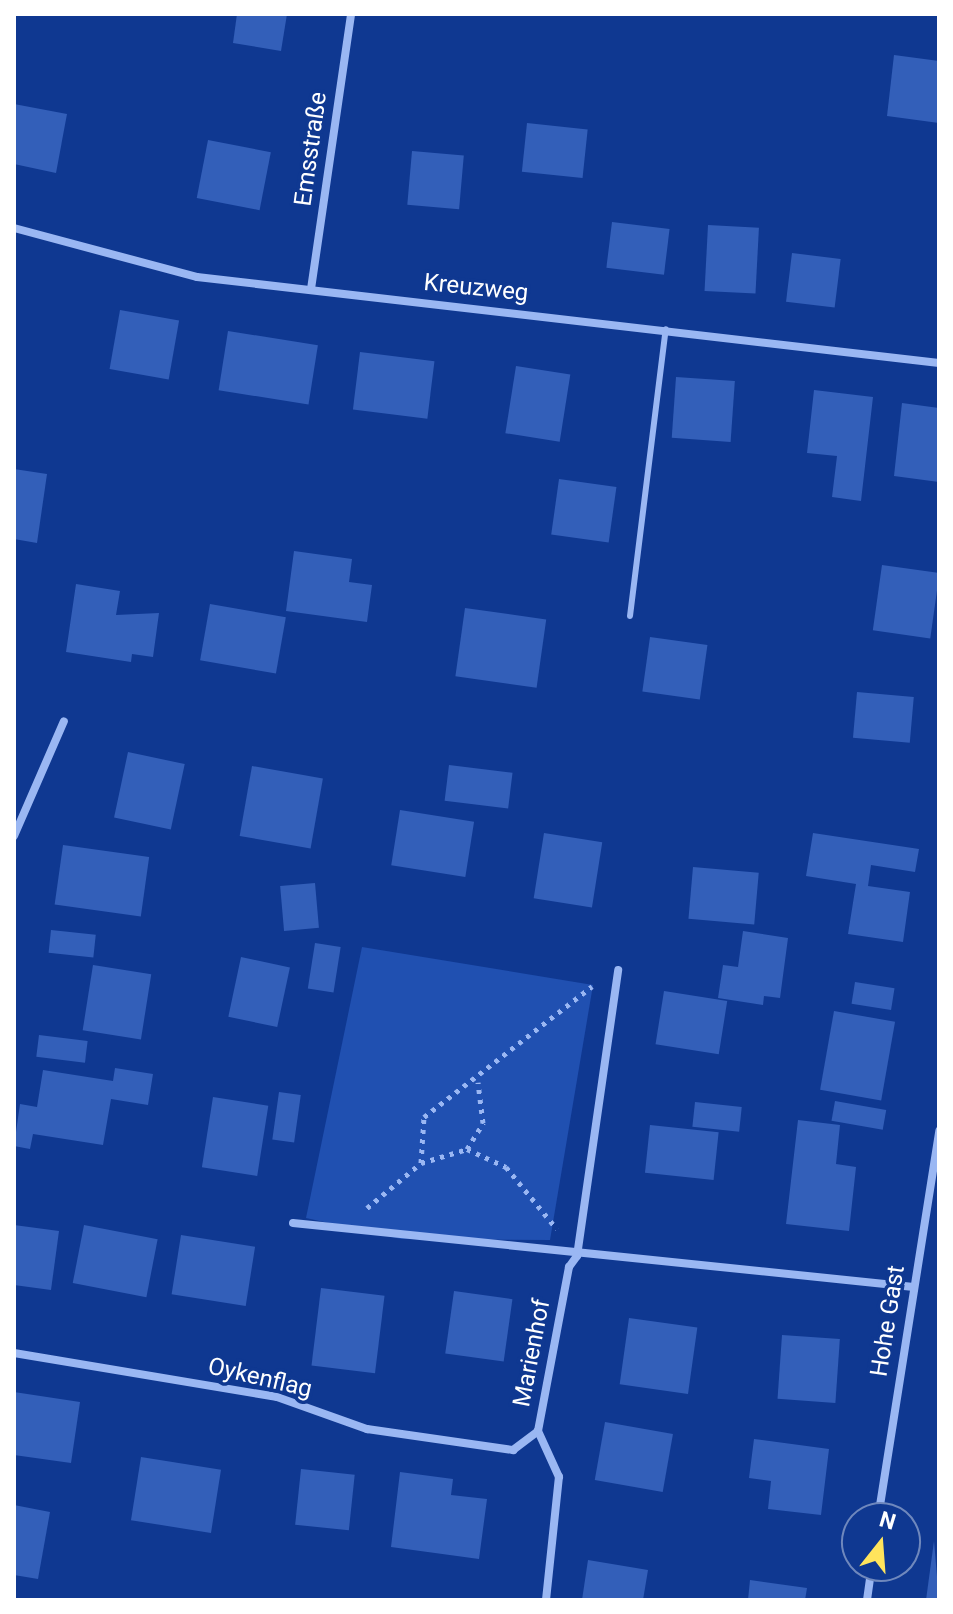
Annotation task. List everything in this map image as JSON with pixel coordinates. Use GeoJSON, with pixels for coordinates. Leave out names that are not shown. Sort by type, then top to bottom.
{"type":"FeatureCollection","features":[{"type":"Feature","properties":{"kind":"street","name":"Emsstraße"},"geometry":{"type":"LineString","coordinates":[[311,289],[351,14]]}},
{"type":"Feature","properties":{"kind":"street","name":"Kreuzweg"},"geometry":{"type":"LineString","coordinates":[[14,228],[197,277],[939,363]]}},
{"type":"Feature","properties":{"kind":"street"},"geometry":{"type":"LineString","coordinates":[[14,836],[64,721]]}},
{"type":"Feature","properties":{"kind":"street","name":"Marienhof"},"geometry":{"type":"LineString","coordinates":[[546,1600],[559,1477],[538,1431],[569,1267],[577,1256],[618,970]]}},
{"type":"Feature","properties":{"kind":"street","name":"Hohe Gast"},"geometry":{"type":"LineString","coordinates":[[880,1502],[939,1131]]}},
{"type":"Feature","properties":{"kind":"street"},"geometry":{"type":"LineString","coordinates":[[293,1223],[577,1256],[914,1287]]}},
{"type":"Feature","properties":{"kind":"street","name":"Oykenflag"},"geometry":{"type":"LineString","coordinates":[[14,1353],[277,1397],[367,1429],[513,1450],[538,1431]]}},
{"type":"Feature","properties":{"kind":"lane"},"geometry":{"type":"LineString","coordinates":[[630,616],[666,329]]}},
{"type":"Feature","properties":{"kind":"path"},"geometry":{"type":"LineString","coordinates":[[421,1163],[424,1117],[478,1082],[618,970]]}},
{"type":"Feature","properties":{"kind":"path"},"geometry":{"type":"LineString","coordinates":[[361,1214],[421,1163],[467,1149],[483,1123],[478,1082]]}},
{"type":"Feature","properties":{"kind":"path"},"geometry":{"type":"LineString","coordinates":[[467,1149],[506,1167],[577,1256]]}},
{"type":"Feature","properties":{"kind":"shaded area"},"geometry":{"type":"Polygon","coordinates":[[[362,947],[593,985],[550,1240],[401,1239],[306,1218],[362,947]]]}},
{"type":"Feature","properties":{"kind":"building"},"geometry":{"type":"Polygon","coordinates":[[[237,14],[287,14],[281,51],[233,43],[237,14]]]}},
{"type":"Feature","properties":{"kind":"building"},"geometry":{"type":"Polygon","coordinates":[[[894,55],[939,61],[939,123],[887,116],[894,55]]]}},
{"type":"Feature","properties":{"kind":"building"},"geometry":{"type":"Polygon","coordinates":[[[14,104],[67,114],[56,173],[14,164],[14,104]]]}},
{"type":"Feature","properties":{"kind":"building"},"geometry":{"type":"Polygon","coordinates":[[[527,123],[588,129],[583,178],[522,172],[527,123]]]}},
{"type":"Feature","properties":{"kind":"building"},"geometry":{"type":"Polygon","coordinates":[[[208,140],[271,152],[260,210],[197,198],[208,140]]]}},
{"type":"Feature","properties":{"kind":"building"},"geometry":{"type":"Polygon","coordinates":[[[412,151],[464,156],[459,209],[407,205],[412,151]]]}},
{"type":"Feature","properties":{"kind":"building"},"geometry":{"type":"Polygon","coordinates":[[[612,222],[670,229],[664,275],[606,268],[612,222]]]}},
{"type":"Feature","properties":{"kind":"building"},"geometry":{"type":"Polygon","coordinates":[[[708,225],[759,228],[755,294],[705,291],[708,225]]]}},
{"type":"Feature","properties":{"kind":"building"},"geometry":{"type":"Polygon","coordinates":[[[792,253],[841,259],[835,308],[786,302],[792,253]]]}},
{"type":"Feature","properties":{"kind":"building"},"geometry":{"type":"Polygon","coordinates":[[[120,310],[179,320],[169,380],[110,369],[120,310]]]}},
{"type":"Feature","properties":{"kind":"building"},"geometry":{"type":"Polygon","coordinates":[[[228,331],[318,345],[308,404],[219,390],[228,331]]]}},
{"type":"Feature","properties":{"kind":"building"},"geometry":{"type":"Polygon","coordinates":[[[360,352],[434,361],[427,419],[353,410],[360,352]]]}},
{"type":"Feature","properties":{"kind":"building"},"geometry":{"type":"Polygon","coordinates":[[[516,366],[570,375],[560,442],[505,433],[516,366]]]}},
{"type":"Feature","properties":{"kind":"building"},"geometry":{"type":"Polygon","coordinates":[[[676,377],[735,381],[731,442],[672,438],[676,377]]]}},
{"type":"Feature","properties":{"kind":"building"},"geometry":{"type":"Polygon","coordinates":[[[814,390],[873,397],[861,501],[832,497],[837,456],[807,453],[814,390]]]}},
{"type":"Feature","properties":{"kind":"building"},"geometry":{"type":"Polygon","coordinates":[[[902,403],[939,408],[939,482],[894,476],[902,403]]]}},
{"type":"Feature","properties":{"kind":"building"},"geometry":{"type":"Polygon","coordinates":[[[14,469],[47,474],[37,543],[14,539],[14,469]]]}},
{"type":"Feature","properties":{"kind":"building"},"geometry":{"type":"Polygon","coordinates":[[[559,479],[616,487],[609,543],[551,534],[559,479]]]}},
{"type":"Feature","properties":{"kind":"building"},"geometry":{"type":"Polygon","coordinates":[[[294,551],[352,559],[349,582],[372,585],[367,622],[286,611],[294,551]]]}},
{"type":"Feature","properties":{"kind":"building"},"geometry":{"type":"Polygon","coordinates":[[[882,565],[939,573],[930,638],[873,630],[882,565]]]}},
{"type":"Feature","properties":{"kind":"building"},"geometry":{"type":"Polygon","coordinates":[[[76,584],[120,591],[116,615],[159,613],[153,657],[132,654],[131,662],[66,652],[76,584]]]}},
{"type":"Feature","properties":{"kind":"building"},"geometry":{"type":"Polygon","coordinates":[[[210,604],[286,617],[276,674],[200,660],[210,604]]]}},
{"type":"Feature","properties":{"kind":"building"},"geometry":{"type":"Polygon","coordinates":[[[465,608],[546,619],[537,688],[455,676],[465,608]]]}},
{"type":"Feature","properties":{"kind":"building"},"geometry":{"type":"Polygon","coordinates":[[[650,637],[707,645],[700,700],[642,691],[650,637]]]}},
{"type":"Feature","properties":{"kind":"building"},"geometry":{"type":"Polygon","coordinates":[[[857,692],[914,697],[910,743],[853,738],[857,692]]]}},
{"type":"Feature","properties":{"kind":"building"},"geometry":{"type":"Polygon","coordinates":[[[128,752],[185,764],[171,830],[114,818],[128,752]]]}},
{"type":"Feature","properties":{"kind":"building"},"geometry":{"type":"Polygon","coordinates":[[[449,765],[513,773],[508,809],[445,801],[449,765]]]}},
{"type":"Feature","properties":{"kind":"building"},"geometry":{"type":"Polygon","coordinates":[[[252,766],[323,779],[311,848],[240,836],[252,766]]]}},
{"type":"Feature","properties":{"kind":"building"},"geometry":{"type":"Polygon","coordinates":[[[400,810],[474,822],[465,877],[391,865],[400,810]]]}},
{"type":"Feature","properties":{"kind":"building"},"geometry":{"type":"Polygon","coordinates":[[[544,833],[602,842],[592,907],[534,898],[544,833]]]}},
{"type":"Feature","properties":{"kind":"building"},"geometry":{"type":"Polygon","coordinates":[[[813,833],[919,849],[915,872],[871,865],[868,886],[910,892],[903,942],[848,934],[856,884],[806,876],[813,833]]]}},
{"type":"Feature","properties":{"kind":"building"},"geometry":{"type":"Polygon","coordinates":[[[63,845],[149,857],[141,917],[55,904],[63,845]]]}},
{"type":"Feature","properties":{"kind":"building"},"geometry":{"type":"Polygon","coordinates":[[[693,867],[759,873],[754,925],[688,919],[693,867]]]}},
{"type":"Feature","properties":{"kind":"building"},"geometry":{"type":"Polygon","coordinates":[[[315,883],[319,928],[284,931],[280,886],[315,883]]]}},
{"type":"Feature","properties":{"kind":"building"},"geometry":{"type":"Polygon","coordinates":[[[51,930],[96,935],[93,958],[49,953],[51,930]]]}},
{"type":"Feature","properties":{"kind":"building"},"geometry":{"type":"Polygon","coordinates":[[[743,931],[788,938],[780,998],[764,996],[763,1005],[718,998],[723,965],[738,967],[743,931]]]}},
{"type":"Feature","properties":{"kind":"building"},"geometry":{"type":"Polygon","coordinates":[[[315,943],[341,947],[333,993],[308,988],[315,943]]]}},
{"type":"Feature","properties":{"kind":"building"},"geometry":{"type":"Polygon","coordinates":[[[241,957],[290,967],[277,1027],[228,1017],[241,957]]]}},
{"type":"Feature","properties":{"kind":"building"},"geometry":{"type":"Polygon","coordinates":[[[93,965],[151,974],[141,1039],[83,1030],[93,965]]]}},
{"type":"Feature","properties":{"kind":"building"},"geometry":{"type":"Polygon","coordinates":[[[855,982],[895,988],[891,1010],[852,1004],[855,982]]]}},
{"type":"Feature","properties":{"kind":"building"},"geometry":{"type":"Polygon","coordinates":[[[664,991],[727,1001],[719,1054],[656,1044],[664,991]]]}},
{"type":"Feature","properties":{"kind":"building"},"geometry":{"type":"Polygon","coordinates":[[[834,1011],[895,1022],[881,1101],[820,1090],[834,1011]]]}},
{"type":"Feature","properties":{"kind":"building"},"geometry":{"type":"Polygon","coordinates":[[[39,1035],[88,1041],[85,1063],[36,1057],[39,1035]]]}},
{"type":"Feature","properties":{"kind":"building"},"geometry":{"type":"Polygon","coordinates":[[[115,1068],[153,1074],[148,1105],[111,1099],[103,1145],[33,1134],[30,1149],[14,1146],[20,1104],[37,1107],[43,1070],[113,1081],[115,1068]]]}},
{"type":"Feature","properties":{"kind":"building"},"geometry":{"type":"Polygon","coordinates":[[[279,1092],[301,1095],[294,1143],[272,1140],[279,1092]]]}},
{"type":"Feature","properties":{"kind":"building"},"geometry":{"type":"Polygon","coordinates":[[[213,1097],[268,1106],[257,1176],[202,1167],[213,1097]]]}},
{"type":"Feature","properties":{"kind":"building"},"geometry":{"type":"Polygon","coordinates":[[[835,1101],[886,1110],[883,1130],[832,1121],[835,1101]]]}},
{"type":"Feature","properties":{"kind":"building"},"geometry":{"type":"Polygon","coordinates":[[[695,1102],[742,1107],[739,1132],[692,1127],[695,1102]]]}},
{"type":"Feature","properties":{"kind":"building"},"geometry":{"type":"Polygon","coordinates":[[[798,1120],[840,1125],[836,1164],[856,1167],[849,1231],[786,1224],[798,1120]]]}},
{"type":"Feature","properties":{"kind":"building"},"geometry":{"type":"Polygon","coordinates":[[[650,1125],[719,1132],[714,1180],[645,1173],[650,1125]]]}},
{"type":"Feature","properties":{"kind":"building"},"geometry":{"type":"Polygon","coordinates":[[[14,1225],[59,1231],[51,1290],[14,1285],[14,1225]]]}},
{"type":"Feature","properties":{"kind":"building"},"geometry":{"type":"Polygon","coordinates":[[[84,1225],[158,1239],[146,1297],[73,1283],[84,1225]]]}},
{"type":"Feature","properties":{"kind":"building"},"geometry":{"type":"Polygon","coordinates":[[[181,1235],[255,1247],[246,1306],[172,1294],[181,1235]]]}},
{"type":"Feature","properties":{"kind":"building"},"geometry":{"type":"Polygon","coordinates":[[[321,1288],[385,1296],[375,1373],[311,1365],[321,1288]]]}},
{"type":"Feature","properties":{"kind":"building"},"geometry":{"type":"Polygon","coordinates":[[[454,1291],[512,1299],[504,1362],[445,1353],[454,1291]]]}},
{"type":"Feature","properties":{"kind":"building"},"geometry":{"type":"Polygon","coordinates":[[[629,1318],[697,1328],[688,1394],[620,1384],[629,1318]]]}},
{"type":"Feature","properties":{"kind":"building"},"geometry":{"type":"Polygon","coordinates":[[[782,1335],[840,1339],[835,1403],[778,1399],[782,1335]]]}},
{"type":"Feature","properties":{"kind":"building"},"geometry":{"type":"Polygon","coordinates":[[[14,1392],[80,1402],[71,1463],[14,1455],[14,1392]]]}},
{"type":"Feature","properties":{"kind":"building"},"geometry":{"type":"Polygon","coordinates":[[[605,1422],[673,1434],[663,1492],[595,1480],[605,1422]]]}},
{"type":"Feature","properties":{"kind":"building"},"geometry":{"type":"Polygon","coordinates":[[[754,1439],[829,1449],[821,1515],[768,1509],[771,1481],[749,1478],[754,1439]]]}},
{"type":"Feature","properties":{"kind":"building"},"geometry":{"type":"Polygon","coordinates":[[[141,1457],[221,1470],[211,1533],[131,1520],[141,1457]]]}},
{"type":"Feature","properties":{"kind":"building"},"geometry":{"type":"Polygon","coordinates":[[[301,1469],[355,1475],[349,1530],[295,1525],[301,1469]]]}},
{"type":"Feature","properties":{"kind":"building"},"geometry":{"type":"Polygon","coordinates":[[[400,1472],[453,1479],[451,1495],[487,1499],[479,1559],[391,1547],[400,1472]]]}},
{"type":"Feature","properties":{"kind":"building"},"geometry":{"type":"Polygon","coordinates":[[[14,1505],[50,1512],[38,1579],[14,1575],[14,1505]]]}},
{"type":"Feature","properties":{"kind":"building"},"geometry":{"type":"Polygon","coordinates":[[[934,1541],[939,1600],[926,1600],[934,1541]]]}},
{"type":"Feature","properties":{"kind":"building"},"geometry":{"type":"Polygon","coordinates":[[[588,1560],[648,1570],[643,1600],[582,1600],[588,1560]]]}},
{"type":"Feature","properties":{"kind":"building"},"geometry":{"type":"Polygon","coordinates":[[[750,1580],[807,1588],[805,1600],[748,1600],[750,1580]]]}}]}
